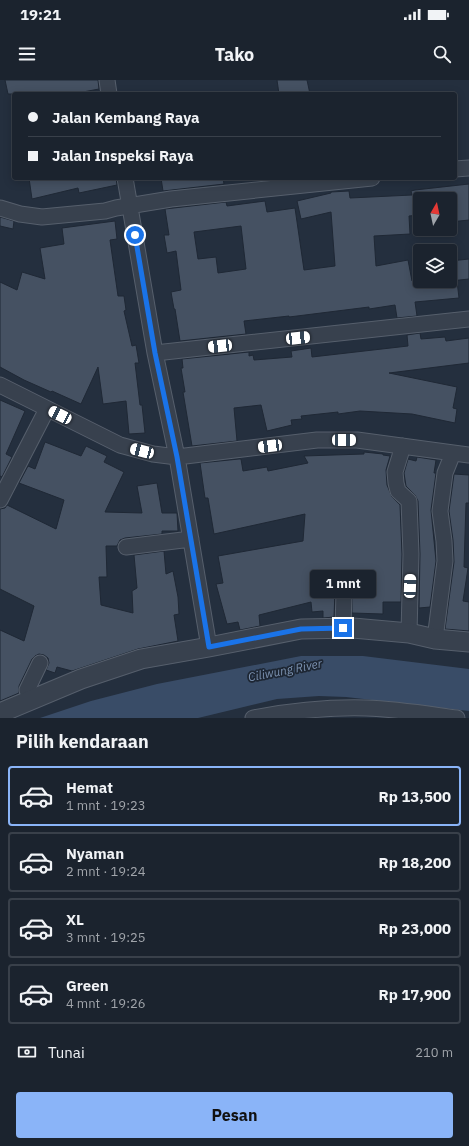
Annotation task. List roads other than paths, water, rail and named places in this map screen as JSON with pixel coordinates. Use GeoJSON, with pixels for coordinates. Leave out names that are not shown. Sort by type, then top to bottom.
{"type":"FeatureCollection","features":[{"type":"Feature","properties":{"kind":"street"},"geometry":{"type":"LineString","coordinates":[[107,80],[109,92]]}},
{"type":"Feature","properties":{"kind":"street"},"geometry":{"type":"LineString","coordinates":[[457,169],[469,168]]}},
{"type":"Feature","properties":{"kind":"street"},"geometry":{"type":"LineString","coordinates":[[125,180],[155,353],[177,457],[209,647]]}},
{"type":"Feature","properties":{"kind":"street"},"geometry":{"type":"LineString","coordinates":[[0,208],[20,214],[42,216],[105,211],[130,205],[172,199],[353,180]]}},
{"type":"Feature","properties":{"kind":"street"},"geometry":{"type":"LineString","coordinates":[[155,353],[469,319]]}},
{"type":"Feature","properties":{"kind":"street"},"geometry":{"type":"LineString","coordinates":[[0,385],[120,445],[153,454],[177,457],[317,440],[357,440],[469,455]]}},
{"type":"Feature","properties":{"kind":"street"},"geometry":{"type":"LineString","coordinates":[[0,500],[47,408]]}},
{"type":"Feature","properties":{"kind":"street"},"geometry":{"type":"LineString","coordinates":[[403,446],[395,472],[396,488],[409,501],[411,554],[408,633]]}},
{"type":"Feature","properties":{"kind":"street"},"geometry":{"type":"LineString","coordinates":[[435,639],[445,562],[440,511],[445,473],[453,453]]}},
{"type":"Feature","properties":{"kind":"street"},"geometry":{"type":"LineString","coordinates":[[126,547],[191,539]]}},
{"type":"Feature","properties":{"kind":"street"},"geometry":{"type":"LineString","coordinates":[[343,628],[344,592]]}},
{"type":"Feature","properties":{"kind":"street"},"geometry":{"type":"LineString","coordinates":[[0,713],[81,679],[141,659],[301,629],[343,628],[408,633],[435,639],[469,642]]}},
{"type":"Feature","properties":{"kind":"street"},"geometry":{"type":"LineString","coordinates":[[31,700],[27,690],[40,663]]}},
{"type":"Feature","properties":{"kind":"street"},"geometry":{"type":"LineString","coordinates":[[253,718],[280,713],[386,714],[458,718]]}},
{"type":"Feature","properties":{"kind":"water","name":"Ciliwung River"},"geometry":{"type":"Polygon","coordinates":[[[301,656],[363,656],[469,669],[469,711],[346,697],[319,696],[277,699],[198,718],[40,718],[91,701],[157,684],[301,656]]]}}]}
